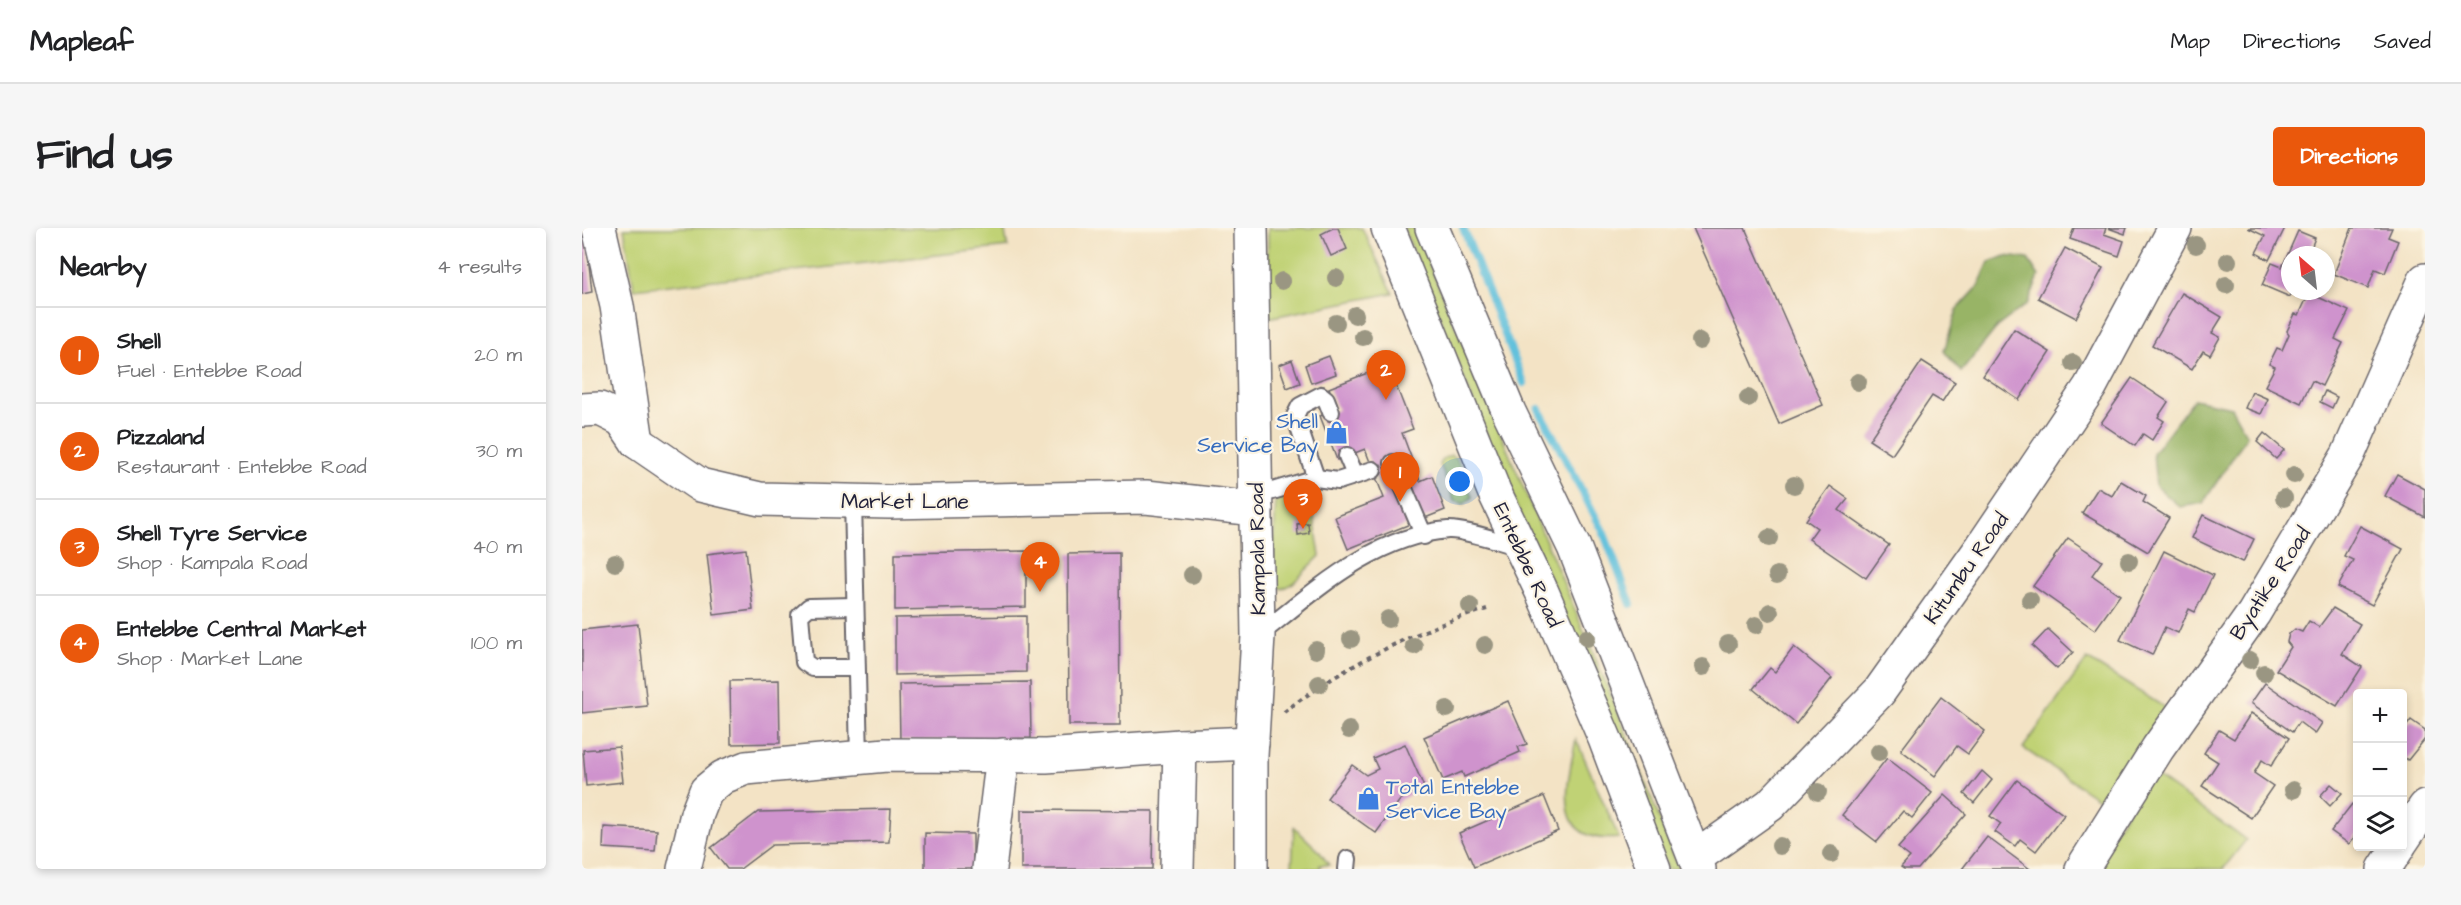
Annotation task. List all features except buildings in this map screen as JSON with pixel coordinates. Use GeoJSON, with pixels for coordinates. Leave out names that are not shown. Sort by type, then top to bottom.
{"type":"FeatureCollection","features":[{"type":"Feature","properties":{"kind":"main road"},"geometry":{"type":"LineString","coordinates":[[599,228],[617,306],[637,442]]}},
{"type":"Feature","properties":{"kind":"main road","name":"Kampala Road"},"geometry":{"type":"LineString","coordinates":[[1251,228],[1258,636],[1253,740],[1251,869]]}},
{"type":"Feature","properties":{"kind":"main road","name":"Entebbe Road"},"geometry":{"type":"LineString","coordinates":[[1388,228],[1494,491],[1605,739],[1654,869]]}},
{"type":"Feature","properties":{"kind":"main road"},"geometry":{"type":"LineString","coordinates":[[1432,228],[1509,412],[1574,547],[1697,863]]}},
{"type":"Feature","properties":{"kind":"main road","name":"Kitumbu Road"},"geometry":{"type":"LineString","coordinates":[[1697,863],[1770,805],[1879,692],[2090,387],[2175,228]]}},
{"type":"Feature","properties":{"kind":"main road","name":"Byatike Road"},"geometry":{"type":"LineString","coordinates":[[2082,869],[2157,748],[2253,613],[2312,517],[2348,455],[2425,280]]}},
{"type":"Feature","properties":{"kind":"main road","name":"Market Lane"},"geometry":{"type":"LineString","coordinates":[[582,410],[600,410],[622,420],[637,442],[700,485],[760,499],[853,501],[1146,497],[1256,503]]}},
{"type":"Feature","properties":{"kind":"main road"},"geometry":{"type":"LineString","coordinates":[[684,869],[697,814],[706,791],[723,777],[746,768],[938,754],[1095,754],[1253,740]]}},
{"type":"Feature","properties":{"kind":"main road"},"geometry":{"type":"LineString","coordinates":[[1177,869],[1180,746]]}},
{"type":"Feature","properties":{"kind":"main road"},"geometry":{"type":"LineString","coordinates":[[989,869],[1003,755]]}},
{"type":"Feature","properties":{"kind":"main road"},"geometry":{"type":"LineString","coordinates":[[2407,835],[2425,807]]}},
{"type":"Feature","properties":{"kind":"main road"},"geometry":{"type":"LineString","coordinates":[[2384,869],[2396,851]]}},
{"type":"Feature","properties":{"kind":"lane"},"geometry":{"type":"LineString","coordinates":[[1316,478],[1295,416],[1300,406],[1321,396],[1326,399],[1331,412]]}},
{"type":"Feature","properties":{"kind":"lane"},"geometry":{"type":"LineString","coordinates":[[1347,456],[1355,476]]}},
{"type":"Feature","properties":{"kind":"lane"},"geometry":{"type":"LineString","coordinates":[[1393,463],[1424,536]]}},
{"type":"Feature","properties":{"kind":"lane"},"geometry":{"type":"LineString","coordinates":[[1256,503],[1316,478],[1338,481],[1373,470]]}},
{"type":"Feature","properties":{"kind":"lane"},"geometry":{"type":"LineString","coordinates":[[853,501],[859,758]]}},
{"type":"Feature","properties":{"kind":"lane"},"geometry":{"type":"LineString","coordinates":[[1258,636],[1358,559],[1402,541],[1449,530],[1519,547]]}},
{"type":"Feature","properties":{"kind":"lane"},"geometry":{"type":"LineString","coordinates":[[855,606],[809,607],[800,615],[804,662],[813,668],[856,668]]}},
{"type":"Feature","properties":{"kind":"path"},"geometry":{"type":"LineString","coordinates":[[1253,740],[1313,690],[1370,658],[1425,630],[1487,609]]}},
{"type":"Feature","properties":{"kind":"green space"},"geometry":{"type":"Polygon","coordinates":[[[624,228],[1004,228],[1008,247],[634,289],[624,228]]]}},
{"type":"Feature","properties":{"kind":"green space"},"geometry":{"type":"Polygon","coordinates":[[[1268,228],[1362,228],[1393,293],[1267,318],[1268,228]]]}},
{"type":"Feature","properties":{"kind":"green space"},"geometry":{"type":"Polygon","coordinates":[[[1404,228],[1414,228],[1620,717],[1679,869],[1668,869],[1485,431],[1404,228]]]}},
{"type":"Feature","properties":{"kind":"green space"},"geometry":{"type":"Polygon","coordinates":[[[2006,256],[2028,259],[2039,276],[2028,303],[1998,326],[1961,372],[1944,351],[1957,310],[1978,287],[1989,262],[2006,256]]]}},
{"type":"Feature","properties":{"kind":"green space"},"geometry":{"type":"Polygon","coordinates":[[[2194,399],[2231,407],[2247,436],[2203,503],[2180,507],[2156,486],[2153,453],[2194,399]]]}},
{"type":"Feature","properties":{"kind":"green space"},"geometry":{"type":"Polygon","coordinates":[[[1451,455],[1457,458],[1472,497],[1464,504],[1454,501],[1440,464],[1444,458],[1451,455]]]}},
{"type":"Feature","properties":{"kind":"green space"},"geometry":{"type":"Polygon","coordinates":[[[1288,491],[1310,492],[1320,556],[1293,583],[1282,589],[1272,583],[1276,498],[1288,491]]]}},
{"type":"Feature","properties":{"kind":"green space"},"geometry":{"type":"Polygon","coordinates":[[[2087,659],[2169,710],[2109,806],[2023,748],[2087,659]]]}},
{"type":"Feature","properties":{"kind":"green space"},"geometry":{"type":"Polygon","coordinates":[[[1576,739],[1619,838],[1597,838],[1582,832],[1573,822],[1568,808],[1567,792],[1576,739]]]}},
{"type":"Feature","properties":{"kind":"green space"},"geometry":{"type":"Polygon","coordinates":[[[2152,773],[2246,840],[2223,869],[2090,869],[2152,773]]]}},
{"type":"Feature","properties":{"kind":"green space"},"geometry":{"type":"Polygon","coordinates":[[[1294,827],[1319,851],[1329,865],[1320,865],[1320,869],[1292,869],[1294,827]]]}},
{"type":"Feature","properties":{"kind":"waterway"},"geometry":{"type":"LineString","coordinates":[[1463,228],[1524,383]]}},
{"type":"Feature","properties":{"kind":"waterway"},"geometry":{"type":"LineString","coordinates":[[1539,409],[1603,531],[1631,604]]}},
{"type":"Feature","properties":{"kind":"place","name":"Pizzaland"},"geometry":{"type":"Point","coordinates":[1386,400]}},
{"type":"Feature","properties":{"kind":"place","name":"Shell Service Bay"},"geometry":{"type":"Point","coordinates":[1336,433]}},
{"type":"Feature","properties":{"kind":"place","name":"Shell"},"geometry":{"type":"Point","coordinates":[1400,502]}},
{"type":"Feature","properties":{"kind":"place","name":"Shell Tyre Service"},"geometry":{"type":"Point","coordinates":[1303,529]}},
{"type":"Feature","properties":{"kind":"place","name":"Entebbe Central Market"},"geometry":{"type":"Point","coordinates":[1040,592]}},
{"type":"Feature","properties":{"kind":"place","name":"Total Entebbe Service Bay"},"geometry":{"type":"Point","coordinates":[1368,799]}}]}
